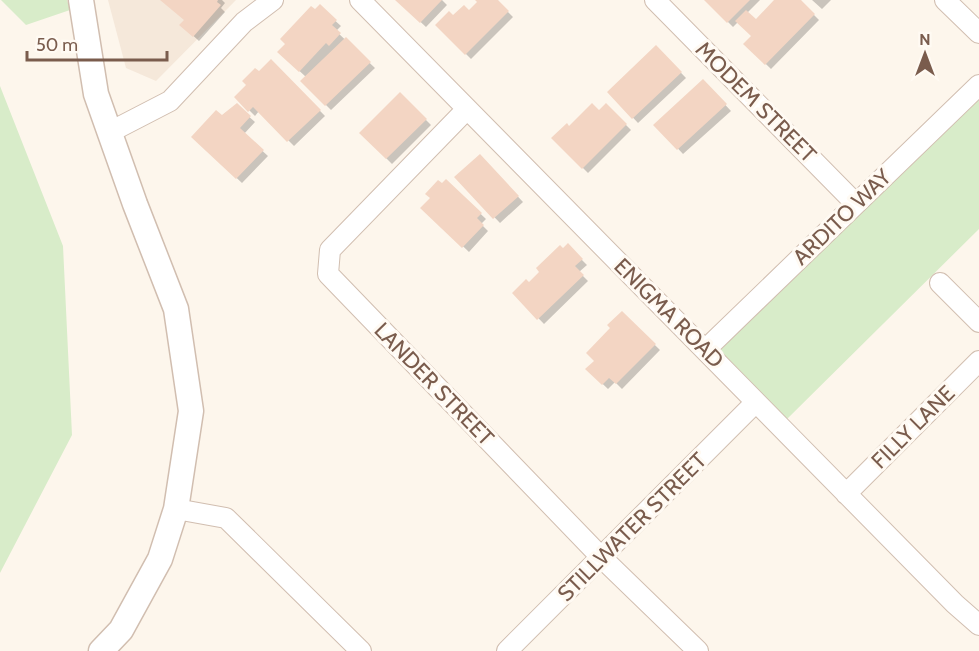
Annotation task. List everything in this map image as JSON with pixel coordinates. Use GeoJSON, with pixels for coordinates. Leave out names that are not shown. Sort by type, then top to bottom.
{"type":"FeatureCollection","features":[{"type":"Feature","properties":{"kind":"street"},"geometry":{"type":"LineString","coordinates":[[81,0],[96,94],[135,204],[176,309],[191,411],[176,509],[160,560],[121,630],[101,651]]}},
{"type":"Feature","properties":{"kind":"street"},"geometry":{"type":"LineString","coordinates":[[110,132],[170,101],[244,22],[273,0]]}},
{"type":"Feature","properties":{"kind":"street","name":"ENIGMA ROAD"},"geometry":{"type":"LineString","coordinates":[[360,0],[846,494],[955,604],[979,625]]}},
{"type":"Feature","properties":{"kind":"street","name":"MODEM STREET"},"geometry":{"type":"LineString","coordinates":[[655,0],[856,204]]}},
{"type":"Feature","properties":{"kind":"street"},"geometry":{"type":"LineString","coordinates":[[945,0],[979,33]]}},
{"type":"Feature","properties":{"kind":"street","name":"ARDITO WAY"},"geometry":{"type":"LineString","coordinates":[[705,350],[979,85]]}},
{"type":"Feature","properties":{"kind":"street","name":"LANDER STREET"},"geometry":{"type":"LineString","coordinates":[[467,108],[330,250],[328,274],[601,557],[698,651]]}},
{"type":"Feature","properties":{"kind":"street"},"geometry":{"type":"LineString","coordinates":[[940,283],[979,322]]}},
{"type":"Feature","properties":{"kind":"street","name":"FILLY LANE"},"geometry":{"type":"LineString","coordinates":[[846,494],[979,361]]}},
{"type":"Feature","properties":{"kind":"street","name":"STILLWATER STREET"},"geometry":{"type":"LineString","coordinates":[[507,651],[756,402]]}},
{"type":"Feature","properties":{"kind":"street"},"geometry":{"type":"LineString","coordinates":[[176,509],[226,518],[361,651]]}},
{"type":"Feature","properties":{"kind":"shaded area"},"geometry":{"type":"Polygon","coordinates":[[[108,0],[236,0],[156,81],[126,68],[108,0]]]}},
{"type":"Feature","properties":{"kind":"green space"},"geometry":{"type":"Polygon","coordinates":[[[1,0],[67,0],[70,10],[26,25],[1,0]]]}},
{"type":"Feature","properties":{"kind":"green space"},"geometry":{"type":"Polygon","coordinates":[[[0,86],[63,246],[72,435],[0,573],[0,86]]]}},
{"type":"Feature","properties":{"kind":"green space"},"geometry":{"type":"Polygon","coordinates":[[[979,93],[979,229],[787,419],[719,351],[979,93]]]}},
{"type":"Feature","properties":{"kind":"building"},"geometry":{"type":"Polygon","coordinates":[[[160,0],[218,0],[217,2],[221,5],[193,37],[179,25],[184,20],[160,0]]]}},
{"type":"Feature","properties":{"kind":"building"},"geometry":{"type":"Polygon","coordinates":[[[395,0],[442,0],[420,23],[395,0]]]}},
{"type":"Feature","properties":{"kind":"building"},"geometry":{"type":"Polygon","coordinates":[[[475,0],[498,0],[509,11],[465,55],[435,25],[449,11],[453,15],[464,5],[469,10],[477,2],[475,0]]]}},
{"type":"Feature","properties":{"kind":"building"},"geometry":{"type":"Polygon","coordinates":[[[704,0],[750,0],[727,23],[704,0]]]}},
{"type":"Feature","properties":{"kind":"building"},"geometry":{"type":"Polygon","coordinates":[[[774,0],[801,0],[815,14],[765,65],[743,44],[751,36],[735,21],[746,10],[756,19],[774,0]]]}},
{"type":"Feature","properties":{"kind":"building"},"geometry":{"type":"Polygon","coordinates":[[[320,4],[337,20],[332,25],[341,33],[329,46],[326,43],[299,72],[277,52],[285,44],[280,39],[311,6],[315,9],[320,4]]]}},
{"type":"Feature","properties":{"kind":"building"},"geometry":{"type":"Polygon","coordinates":[[[346,37],[371,62],[325,106],[300,81],[346,37]]]}},
{"type":"Feature","properties":{"kind":"building"},"geometry":{"type":"Polygon","coordinates":[[[656,45],[682,72],[632,119],[607,92],[656,45]]]}},
{"type":"Feature","properties":{"kind":"building"},"geometry":{"type":"Polygon","coordinates":[[[271,59],[321,110],[287,142],[253,107],[248,112],[234,97],[246,85],[242,81],[255,68],[259,71],[271,59]]]}},
{"type":"Feature","properties":{"kind":"building"},"geometry":{"type":"Polygon","coordinates":[[[703,79],[727,104],[677,150],[653,125],[703,79]]]}},
{"type":"Feature","properties":{"kind":"building"},"geometry":{"type":"Polygon","coordinates":[[[400,92],[427,119],[386,159],[359,133],[400,92]]]}},
{"type":"Feature","properties":{"kind":"building"},"geometry":{"type":"Polygon","coordinates":[[[237,103],[251,116],[240,128],[264,150],[236,179],[191,137],[216,110],[222,115],[237,103]]]}},
{"type":"Feature","properties":{"kind":"building"},"geometry":{"type":"Polygon","coordinates":[[[592,103],[599,110],[606,103],[627,124],[582,169],[551,138],[567,123],[569,126],[592,103]]]}},
{"type":"Feature","properties":{"kind":"building"},"geometry":{"type":"Polygon","coordinates":[[[480,154],[519,196],[493,219],[454,177],[480,154]]]}},
{"type":"Feature","properties":{"kind":"building"},"geometry":{"type":"Polygon","coordinates":[[[446,179],[482,213],[477,218],[484,225],[462,248],[420,208],[430,198],[425,194],[438,180],[442,183],[446,179]]]}},
{"type":"Feature","properties":{"kind":"building"},"geometry":{"type":"Polygon","coordinates":[[[568,243],[583,259],[575,266],[584,275],[537,320],[512,293],[526,279],[529,282],[539,272],[536,268],[560,245],[563,248],[568,243]]]}},
{"type":"Feature","properties":{"kind":"building"},"geometry":{"type":"Polygon","coordinates":[[[622,311],[656,344],[616,384],[609,378],[602,385],[585,369],[594,361],[586,353],[610,328],[607,325],[622,311]]]}}]}
